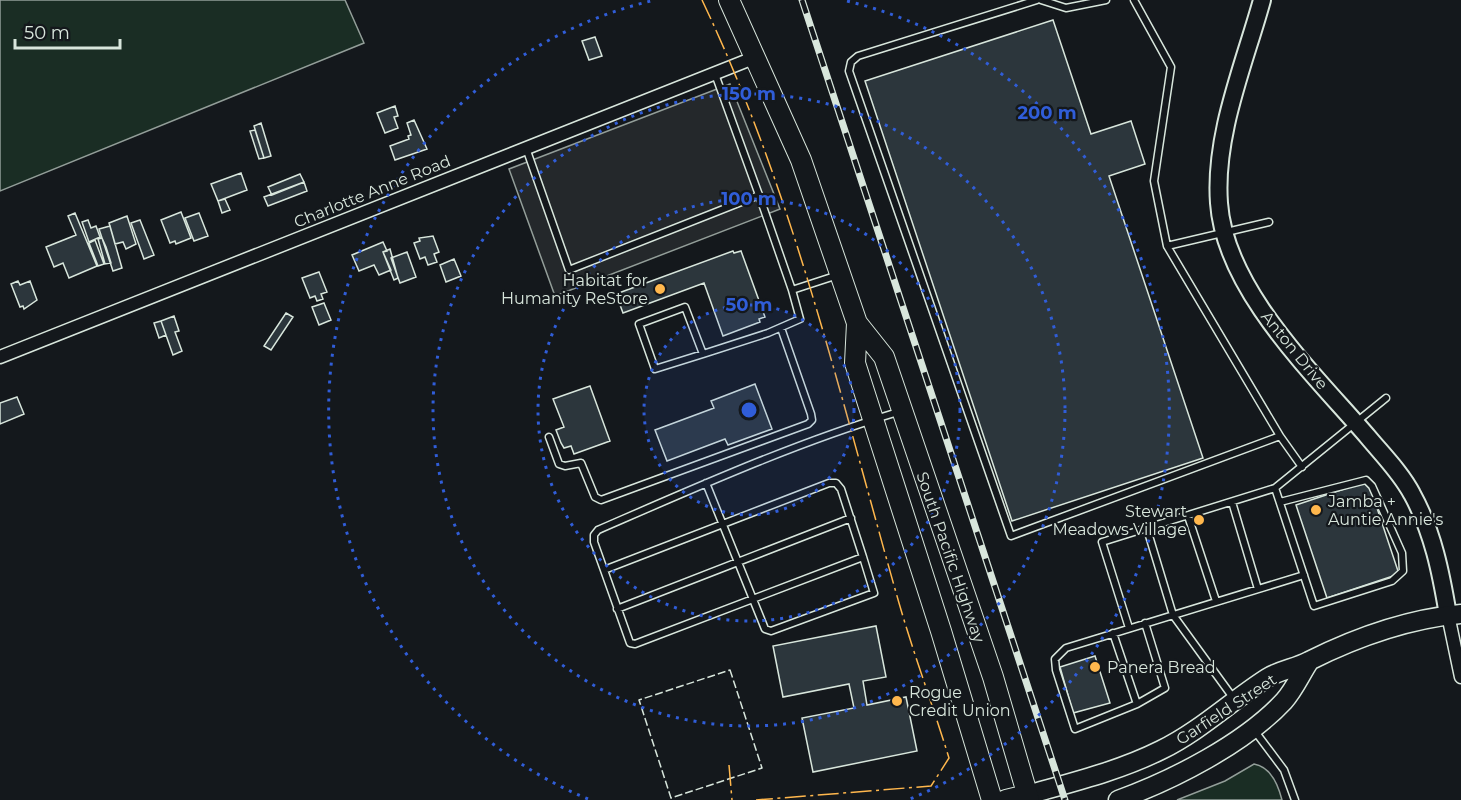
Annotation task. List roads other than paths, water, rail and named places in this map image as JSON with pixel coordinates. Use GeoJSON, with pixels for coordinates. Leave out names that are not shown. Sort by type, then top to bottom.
{"type":"FeatureCollection","features":[{"type":"Feature","properties":{"kind":"main road","name":"South Pacific Highway"},"geometry":{"type":"LineString","coordinates":[[729,0],[801,160],[842,274],[857,323],[855,363],[941,631],[992,800]]}},
{"type":"Feature","properties":{"kind":"main road","name":"South Pacific Highway"},"geometry":{"type":"LineString","coordinates":[[857,323],[884,357],[993,677],[1028,797]]}},
{"type":"Feature","properties":{"kind":"main road","name":"Garfield Street"},"geometry":{"type":"LineString","coordinates":[[1006,800],[1028,797],[1143,758],[1201,728],[1268,677],[1309,662],[1327,650],[1377,631],[1454,615]]}},
{"type":"Feature","properties":{"kind":"main road","name":"Garfield Street"},"geometry":{"type":"LineString","coordinates":[[1118,800],[1173,778],[1202,762],[1252,728],[1285,700],[1309,662]]}},
{"type":"Feature","properties":{"kind":"street","name":"Anton Drive"},"geometry":{"type":"LineString","coordinates":[[1262,0],[1219,158],[1219,206],[1225,232],[1251,294],[1286,341],[1411,492],[1422,515],[1454,615],[1461,677]]}},
{"type":"Feature","properties":{"kind":"street","name":"Charlotte Anne Road"},"geometry":{"type":"LineString","coordinates":[[0,357],[756,57]]}},
{"type":"Feature","properties":{"kind":"lane"},"geometry":{"type":"LineString","coordinates":[[1106,0],[1066,8],[1039,0],[858,56],[851,62],[849,71],[1011,536],[1280,436]]}},
{"type":"Feature","properties":{"kind":"lane"},"geometry":{"type":"LineString","coordinates":[[1134,0],[1171,67],[1154,182],[1167,246],[1280,436],[1302,467]]}},
{"type":"Feature","properties":{"kind":"lane"},"geometry":{"type":"LineString","coordinates":[[703,354],[685,307],[639,324],[655,369],[703,354],[781,328],[800,319],[792,290],[715,74]]}},
{"type":"Feature","properties":{"kind":"lane"},"geometry":{"type":"LineString","coordinates":[[526,148],[569,270],[759,195]]}},
{"type":"Feature","properties":{"kind":"lane"},"geometry":{"type":"LineString","coordinates":[[1167,246],[1269,222]]}},
{"type":"Feature","properties":{"kind":"lane"},"geometry":{"type":"LineString","coordinates":[[792,290],[842,274]]}},
{"type":"Feature","properties":{"kind":"lane"},"geometry":{"type":"LineString","coordinates":[[549,437],[559,464],[566,466],[581,463],[594,497],[601,500],[808,424],[812,420],[811,414],[781,328]]}},
{"type":"Feature","properties":{"kind":"lane"},"geometry":{"type":"LineString","coordinates":[[1129,628],[1102,542],[1275,488],[1386,398]]}},
{"type":"Feature","properties":{"kind":"lane"},"geometry":{"type":"LineString","coordinates":[[863,557],[635,644],[627,638],[594,542],[594,535],[598,530],[826,434],[902,411]]}},
{"type":"Feature","properties":{"kind":"lane"},"geometry":{"type":"LineString","coordinates":[[1275,488],[1314,606],[1392,581],[1403,571],[1402,553],[1372,486],[1366,480],[1280,502]]}},
{"type":"Feature","properties":{"kind":"lane"},"geometry":{"type":"LineString","coordinates":[[604,570],[723,524],[829,483],[837,483],[851,518],[874,593],[869,597],[771,631],[762,626],[753,599],[723,524],[706,483]]}},
{"type":"Feature","properties":{"kind":"lane"},"geometry":{"type":"LineString","coordinates":[[1232,501],[1258,589]]}},
{"type":"Feature","properties":{"kind":"lane"},"geometry":{"type":"LineString","coordinates":[[1188,516],[1216,601]]}},
{"type":"Feature","properties":{"kind":"lane"},"geometry":{"type":"LineString","coordinates":[[617,609],[851,518]]}},
{"type":"Feature","properties":{"kind":"lane"},"geometry":{"type":"LineString","coordinates":[[1147,529],[1173,615],[1236,702]]}},
{"type":"Feature","properties":{"kind":"lane"},"geometry":{"type":"LineString","coordinates":[[1145,623],[1165,688],[1137,704],[1075,729],[1056,670],[1055,658],[1066,648],[1145,623],[1173,615],[1216,601],[1304,575]]}},
{"type":"Feature","properties":{"kind":"lane"},"geometry":{"type":"LineString","coordinates":[[1113,633],[1137,704]]}},
{"type":"Feature","properties":{"kind":"lane"},"geometry":{"type":"LineString","coordinates":[[1252,728],[1284,770],[1295,800]]}},
{"type":"Feature","properties":{"kind":"railway"},"geometry":{"type":"LineString","coordinates":[[802,0],[1065,800]]}},
{"type":"Feature","properties":{"kind":"place","name":"Habitat for Humanity ReStore"},"geometry":{"type":"Point","coordinates":[660,289]}},
{"type":"Feature","properties":{"kind":"place","name":"Jamba + Auntie Annie's"},"geometry":{"type":"Point","coordinates":[1316,510]}},
{"type":"Feature","properties":{"kind":"place","name":"Stewart Meadows Village"},"geometry":{"type":"Point","coordinates":[1199,520]}},
{"type":"Feature","properties":{"kind":"place","name":"Panera Bread"},"geometry":{"type":"Point","coordinates":[1095,667]}},
{"type":"Feature","properties":{"kind":"place","name":"Rogue Credit Union"},"geometry":{"type":"Point","coordinates":[897,701]}}]}
